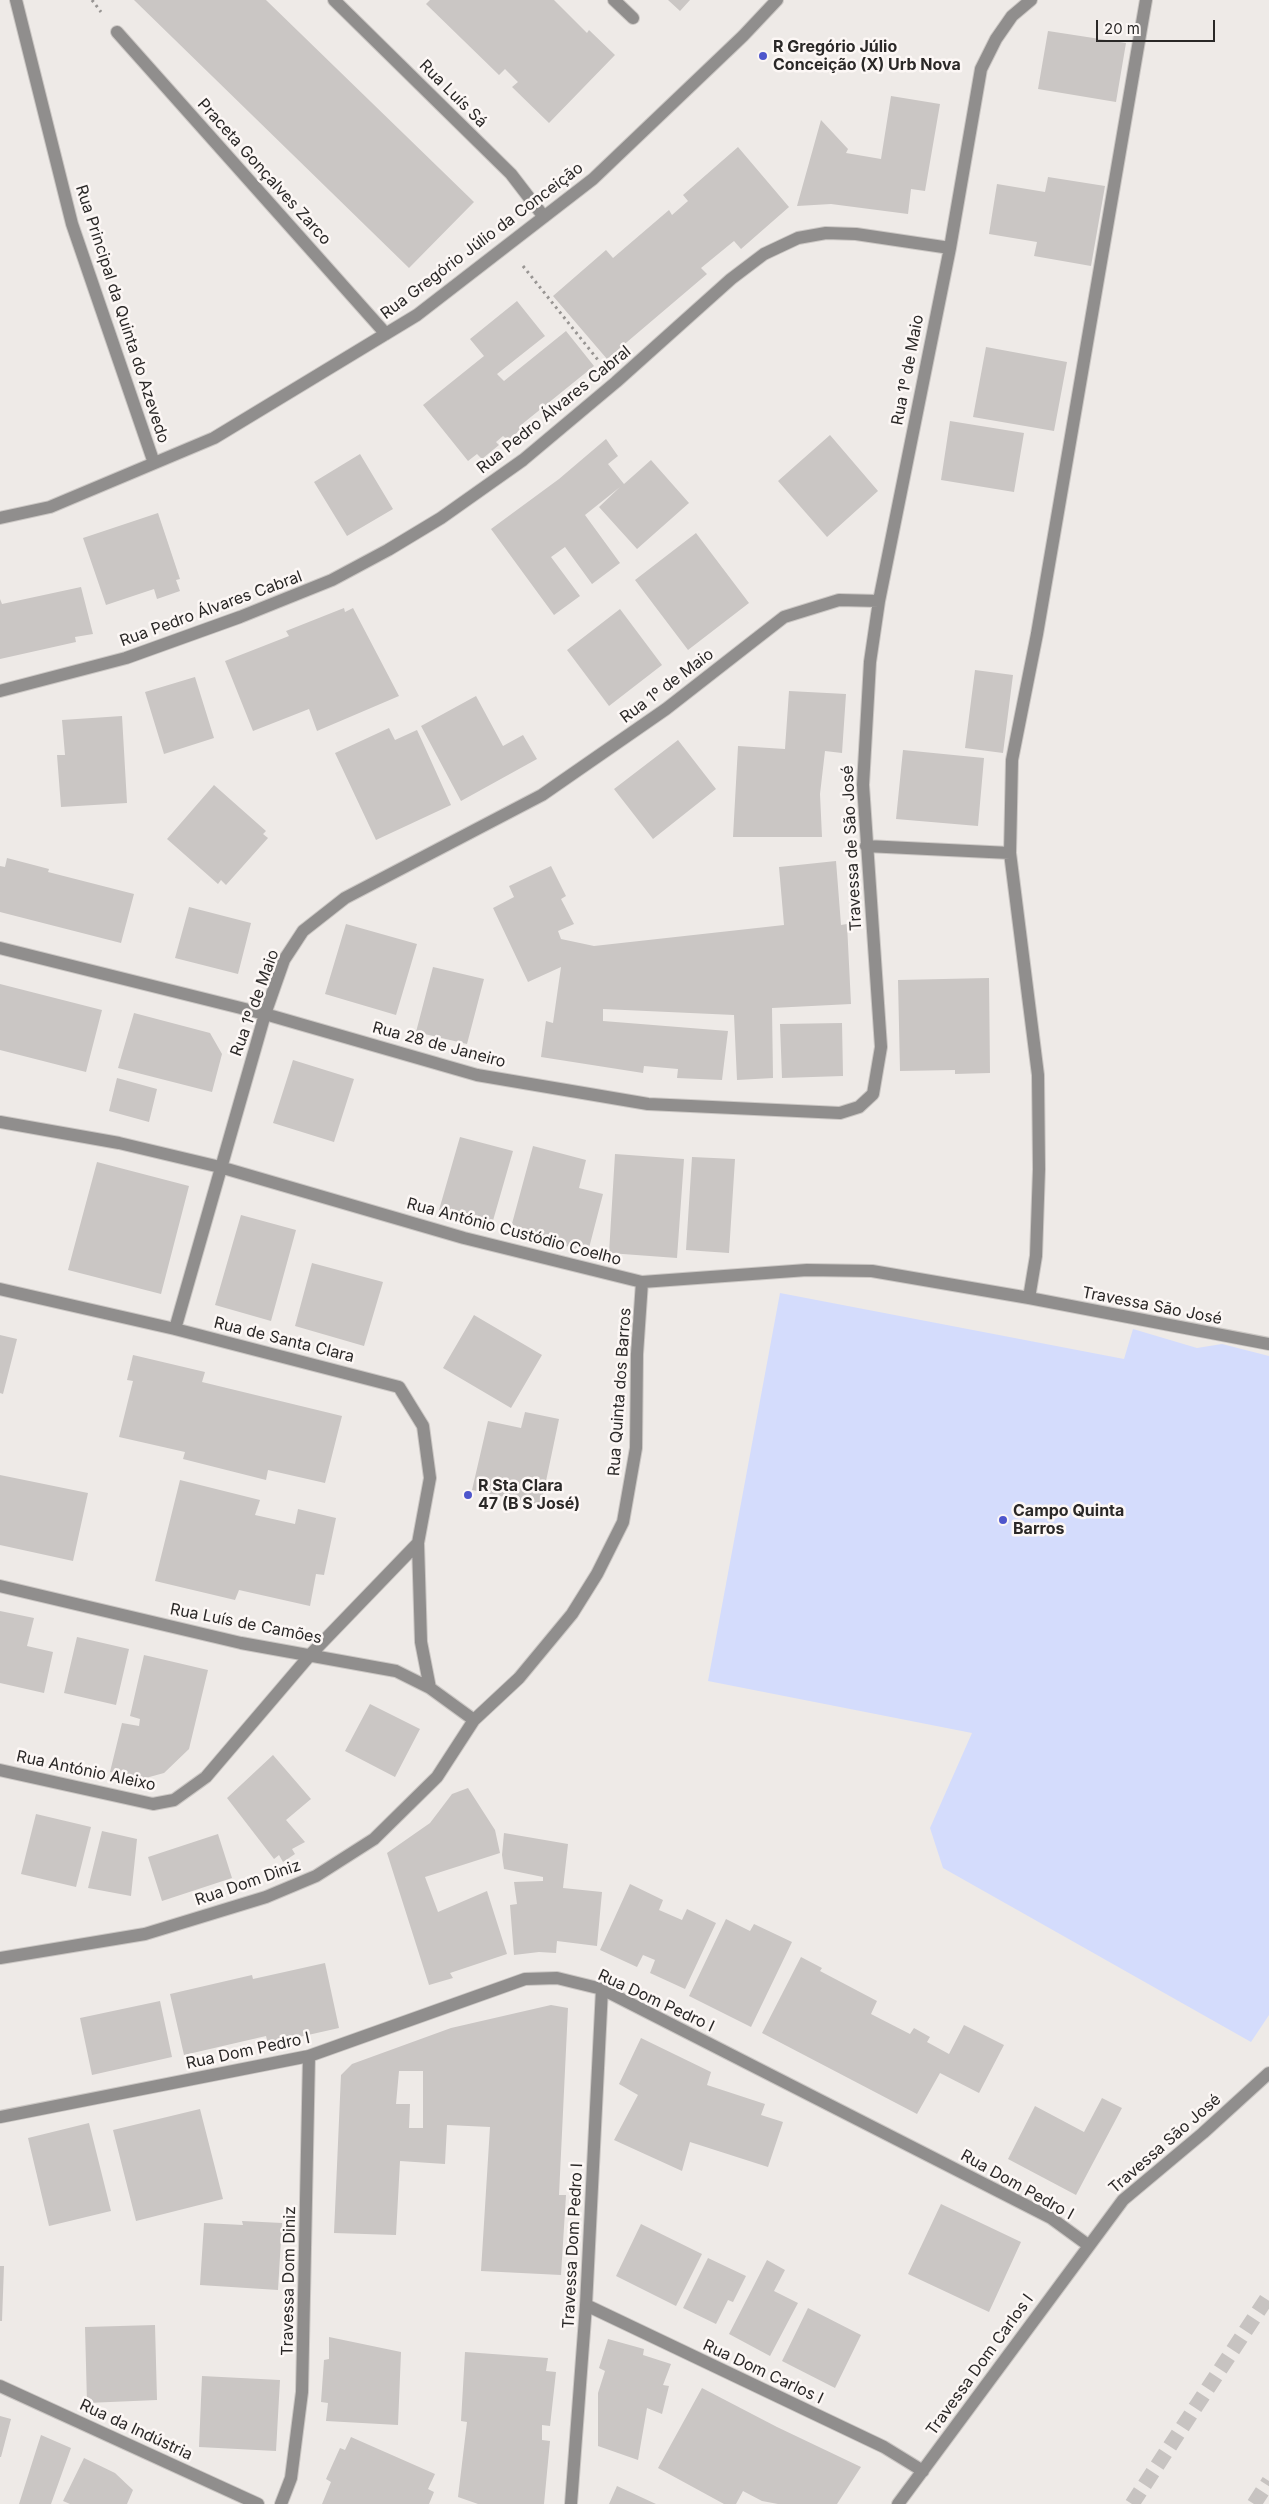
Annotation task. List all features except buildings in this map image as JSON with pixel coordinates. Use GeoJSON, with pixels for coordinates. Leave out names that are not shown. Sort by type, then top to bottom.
{"type":"FeatureCollection","features":[{"type":"Feature","properties":{"kind":"street","name":"Rua Principal da Quinta do Azevedo"},"geometry":{"type":"LineString","coordinates":[[16,0],[72,224],[154,463]]}},
{"type":"Feature","properties":{"kind":"street","name":"Rua Luís Sá"},"geometry":{"type":"LineString","coordinates":[[334,0],[511,174],[544,217]]}},
{"type":"Feature","properties":{"kind":"street"},"geometry":{"type":"LineString","coordinates":[[614,0],[633,18]]}},
{"type":"Feature","properties":{"kind":"street","name":"Rua Gregório Júlio da Conceição"},"geometry":{"type":"LineString","coordinates":[[0,518],[50,507],[214,438],[417,315],[593,179],[743,36],[777,0]]}},
{"type":"Feature","properties":{"kind":"street","name":"Rua 1º de Maio"},"geometry":{"type":"LineString","coordinates":[[175,1330],[265,1014],[284,960],[303,931],[345,898],[542,795],[666,709],[784,617],[838,600],[879,601],[950,248],[981,69],[996,39],[1012,16],[1031,0]]}},
{"type":"Feature","properties":{"kind":"street"},"geometry":{"type":"LineString","coordinates":[[1029,1298],[1036,1256],[1039,1169],[1038,1075],[1010,852],[1012,760],[1037,634],[1146,0]]}},
{"type":"Feature","properties":{"kind":"street","name":"Praceta Gonçalves Zarco"},"geometry":{"type":"LineString","coordinates":[[117,32],[386,334]]}},
{"type":"Feature","properties":{"kind":"street","name":"Rua Pedro Álvares Cabral"},"geometry":{"type":"LineString","coordinates":[[0,690],[126,658],[240,617],[332,580],[441,518],[523,460],[616,382],[731,279],[764,254],[798,238],[826,233],[856,234],[950,248]]}},
{"type":"Feature","properties":{"kind":"street","name":"Travessa de São José"},"geometry":{"type":"LineString","coordinates":[[874,1094],[881,1047],[866,846],[864,766],[870,662],[879,601]]}},
{"type":"Feature","properties":{"kind":"street"},"geometry":{"type":"LineString","coordinates":[[866,846],[1010,852]]}},
{"type":"Feature","properties":{"kind":"street","name":"Rua 28 de Janeiro"},"geometry":{"type":"LineString","coordinates":[[0,948],[265,1014],[477,1075],[648,1104],[840,1113],[859,1107],[874,1094]]}},
{"type":"Feature","properties":{"kind":"street","name":"Rua António Custódio Coelho"},"geometry":{"type":"LineString","coordinates":[[0,1122],[119,1142],[220,1167],[464,1238],[642,1282],[807,1270],[872,1271],[1029,1298]]}},
{"type":"Feature","properties":{"kind":"street","name":"Rua Quinta dos Barros"},"geometry":{"type":"LineString","coordinates":[[474,1720],[519,1678],[572,1614],[597,1574],[623,1522],[636,1448],[642,1282]]}},
{"type":"Feature","properties":{"kind":"street","name":"Rua de Santa Clara"},"geometry":{"type":"LineString","coordinates":[[0,1289],[175,1330],[399,1387],[423,1426],[430,1478],[418,1543],[421,1642],[430,1688]]}},
{"type":"Feature","properties":{"kind":"street","name":"Travessa São José"},"geometry":{"type":"LineString","coordinates":[[1029,1298],[1269,1344]]}},
{"type":"Feature","properties":{"kind":"street"},"geometry":{"type":"LineString","coordinates":[[311,1654],[418,1543]]}},
{"type":"Feature","properties":{"kind":"street","name":"Rua Luís de Camões"},"geometry":{"type":"LineString","coordinates":[[0,1586],[241,1643],[311,1654],[396,1671],[430,1688],[474,1720]]}},
{"type":"Feature","properties":{"kind":"street","name":"Rua António Aleixo"},"geometry":{"type":"LineString","coordinates":[[0,1770],[153,1804],[174,1800],[206,1777],[311,1654]]}},
{"type":"Feature","properties":{"kind":"street","name":"Rua Dom Diniz"},"geometry":{"type":"LineString","coordinates":[[0,1958],[146,1934],[266,1897],[316,1876],[374,1839],[388,1826],[437,1777],[474,1720]]}},
{"type":"Feature","properties":{"kind":"street","name":"Rua Dom Pedro I"},"geometry":{"type":"LineString","coordinates":[[0,2117],[309,2056],[525,1979],[557,1978],[602,1989],[1051,2218],[1088,2245]]}},
{"type":"Feature","properties":{"kind":"street","name":"Travessa Dom Pedro I"},"geometry":{"type":"LineString","coordinates":[[571,2504],[586,2305],[602,1989]]}},
{"type":"Feature","properties":{"kind":"street","name":"Travessa Dom Diniz"},"geometry":{"type":"LineString","coordinates":[[281,2504],[291,2478],[302,2392],[309,2056]]}},
{"type":"Feature","properties":{"kind":"street","name":"Travessa São José"},"geometry":{"type":"LineString","coordinates":[[1088,2245],[1123,2200],[1203,2133],[1269,2073]]}},
{"type":"Feature","properties":{"kind":"street","name":"Travessa Dom Carlos I"},"geometry":{"type":"LineString","coordinates":[[898,2504],[1088,2245]]}},
{"type":"Feature","properties":{"kind":"street","name":"Rua Dom Carlos I"},"geometry":{"type":"LineString","coordinates":[[586,2305],[884,2447],[924,2471]]}},
{"type":"Feature","properties":{"kind":"street","name":"Rua da Indústria"},"geometry":{"type":"LineString","coordinates":[[0,2386],[258,2504]]}},
{"type":"Feature","properties":{"kind":"path"},"geometry":{"type":"LineString","coordinates":[[507,246],[616,382]]}},
{"type":"Feature","properties":{"kind":"shaded area","name":"Campo Quinta Barros"},"geometry":{"type":"Polygon","coordinates":[[[780,1293],[1124,1359],[1133,1329],[1197,1348],[1222,1344],[1269,1356],[1269,2015],[1251,2042],[943,1868],[930,1828],[972,1733],[708,1681],[780,1293]]]}},
{"type":"Feature","properties":{"kind":"tunnel"},"geometry":{"type":"LineString","coordinates":[[1132,2504],[1269,2295]]}},
{"type":"Feature","properties":{"kind":"tunnel"},"geometry":{"type":"LineString","coordinates":[[1254,2504],[1269,2481]]}},
{"type":"Feature","properties":{"kind":"place","name":"R Gregório Júlio Conceição (X) Urb Nova"},"geometry":{"type":"Point","coordinates":[763,56]}},
{"type":"Feature","properties":{"kind":"place","name":"R Sta Clara 47 (B S José)"},"geometry":{"type":"Point","coordinates":[468,1495]}},
{"type":"Feature","properties":{"kind":"place","name":"Campo Quinta Barros"},"geometry":{"type":"Point","coordinates":[1003,1520]}}]}
